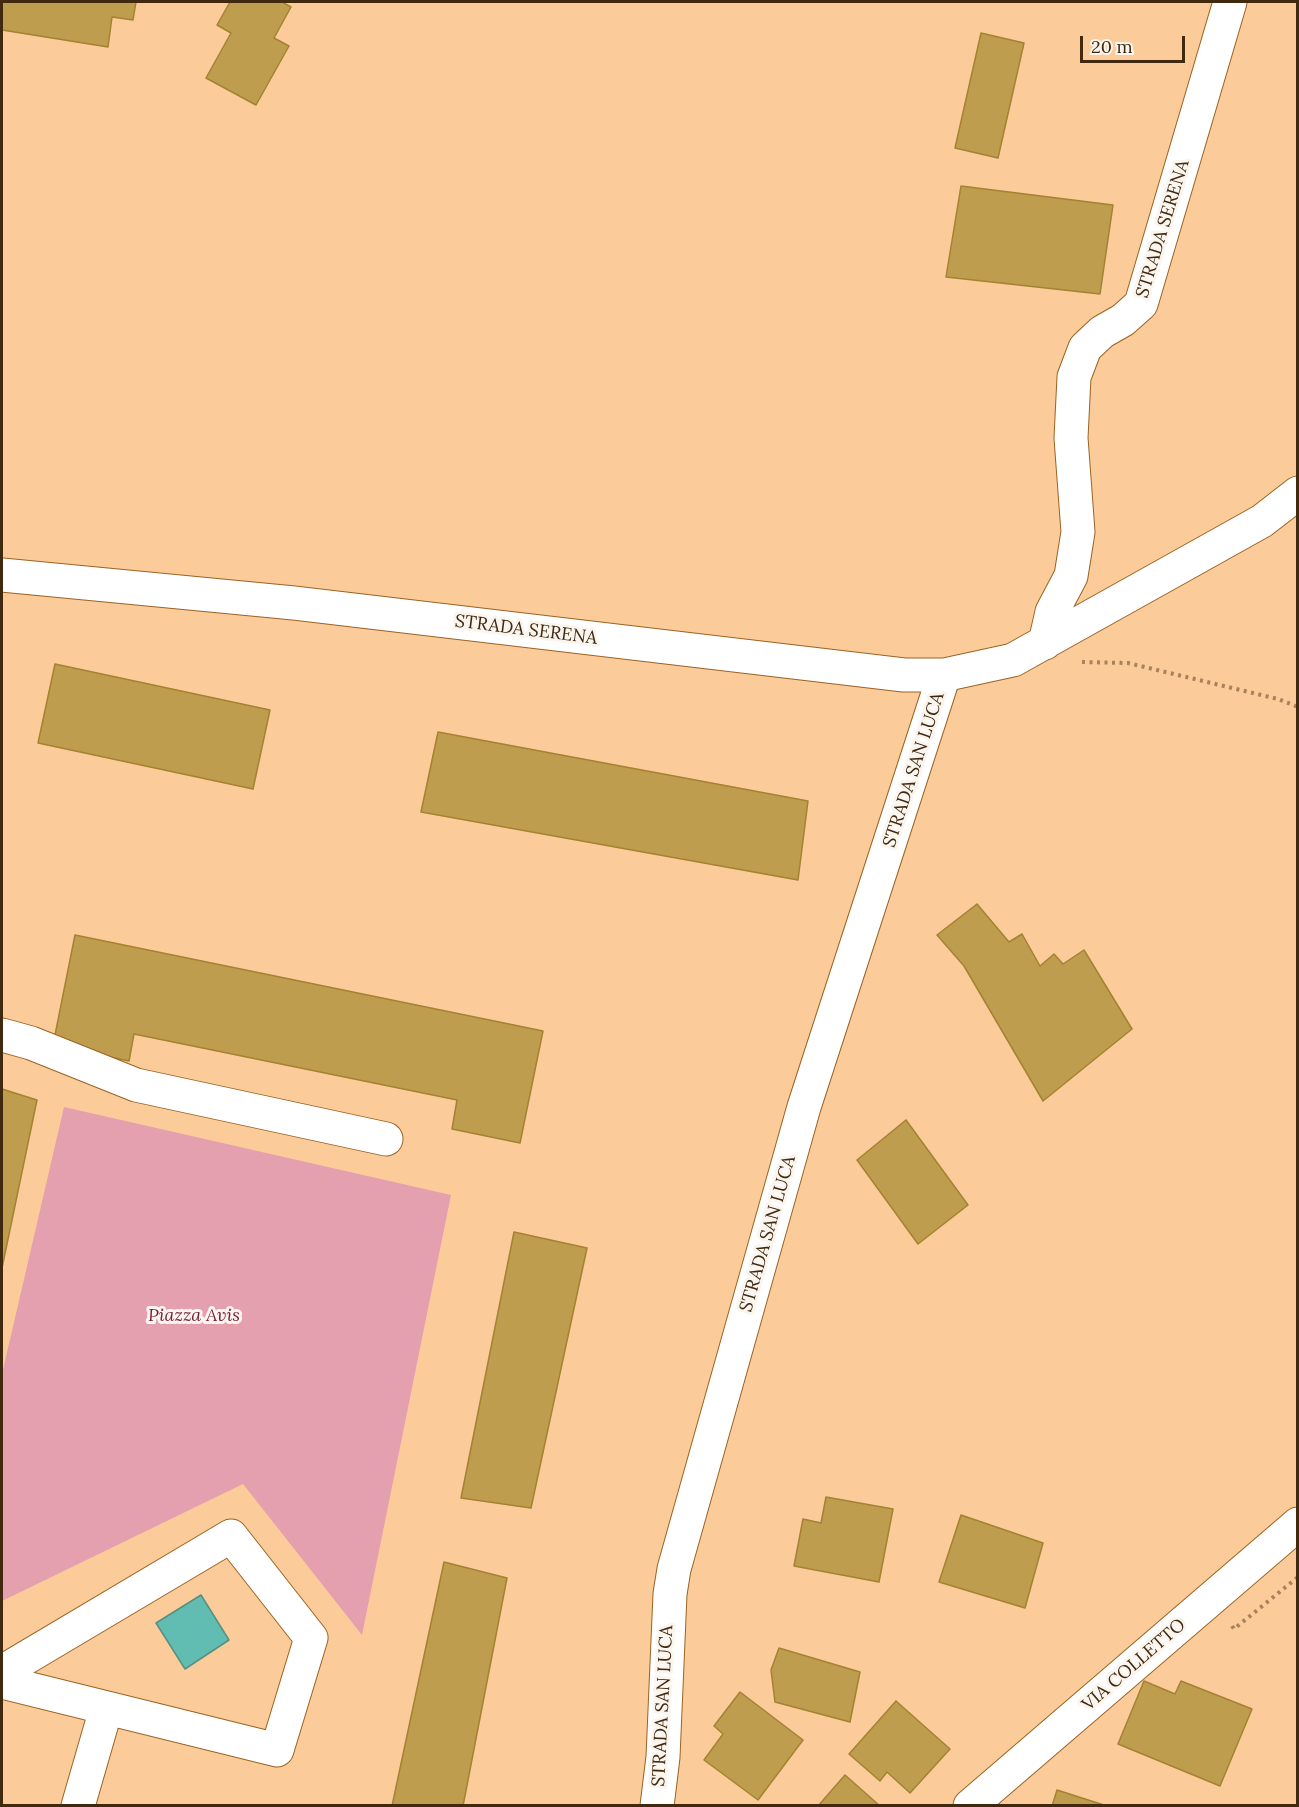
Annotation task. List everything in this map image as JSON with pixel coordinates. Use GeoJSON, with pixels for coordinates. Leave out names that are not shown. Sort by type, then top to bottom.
{"type":"FeatureCollection","features":[{"type":"Feature","properties":{"kind":"street","name":"STRADA SERENA"},"geometry":{"type":"LineString","coordinates":[[1045,642],[1052,612],[1071,576],[1078,532],[1071,438],[1074,377],[1085,348],[1102,332],[1123,320],[1141,304],[1230,2]]}},
{"type":"Feature","properties":{"kind":"street","name":"STRADA SERENA"},"geometry":{"type":"LineString","coordinates":[[2,575],[294,603],[904,675],[944,675],[1012,660],[1262,521],[1298,493]]}},
{"type":"Feature","properties":{"kind":"street","name":"STRADA SAN LUCA"},"geometry":{"type":"LineString","coordinates":[[657,1806],[663,1757],[670,1594],[674,1569],[804,1107],[944,675]]}},
{"type":"Feature","properties":{"kind":"street"},"geometry":{"type":"LineString","coordinates":[[2,1035],[31,1043],[136,1085],[386,1139]]}},
{"type":"Feature","properties":{"kind":"street","name":"VIA COLLETTO"},"geometry":{"type":"LineString","coordinates":[[970,1806],[1298,1524]]}},
{"type":"Feature","properties":{"kind":"street"},"geometry":{"type":"LineString","coordinates":[[2,1672],[231,1536],[311,1638],[277,1750],[2,1682]]}},
{"type":"Feature","properties":{"kind":"street"},"geometry":{"type":"LineString","coordinates":[[78,1806],[106,1708]]}},
{"type":"Feature","properties":{"kind":"path"},"geometry":{"type":"LineString","coordinates":[[1070,662],[1128,663],[1278,699],[1298,706]]}},
{"type":"Feature","properties":{"kind":"green space","name":"Piazza Avis"},"geometry":{"type":"Polygon","coordinates":[[[64,1107],[451,1195],[362,1635],[243,1484],[2,1601],[2,1374],[64,1107]]]}},
{"type":"Feature","properties":{"kind":"water"},"geometry":{"type":"Polygon","coordinates":[[[201,1595],[229,1640],[185,1669],[156,1623],[201,1595]]]}},
{"type":"Feature","properties":{"kind":"building"},"geometry":{"type":"Polygon","coordinates":[[[2,2],[136,2],[133,20],[112,17],[108,47],[2,30],[2,2]]]}},
{"type":"Feature","properties":{"kind":"building"},"geometry":{"type":"Polygon","coordinates":[[[230,2],[282,2],[291,7],[274,38],[289,46],[256,105],[206,78],[231,33],[217,25],[230,2]]]}},
{"type":"Feature","properties":{"kind":"building"},"geometry":{"type":"Polygon","coordinates":[[[981,33],[1024,43],[998,158],[955,148],[981,33]]]}},
{"type":"Feature","properties":{"kind":"building"},"geometry":{"type":"Polygon","coordinates":[[[961,186],[1113,205],[1100,294],[946,277],[961,186]]]}},
{"type":"Feature","properties":{"kind":"building"},"geometry":{"type":"Polygon","coordinates":[[[55,664],[270,710],[253,789],[38,743],[55,664]]]}},
{"type":"Feature","properties":{"kind":"building"},"geometry":{"type":"Polygon","coordinates":[[[438,732],[808,801],[798,880],[421,812],[438,732]]]}},
{"type":"Feature","properties":{"kind":"building"},"geometry":{"type":"Polygon","coordinates":[[[977,904],[1009,942],[1022,934],[1040,966],[1054,954],[1063,964],[1084,950],[1132,1029],[1043,1101],[964,966],[937,935],[977,904]]]}},
{"type":"Feature","properties":{"kind":"building"},"geometry":{"type":"Polygon","coordinates":[[[75,935],[543,1031],[520,1143],[452,1129],[457,1100],[134,1034],[129,1061],[53,1045],[75,935]]]}},
{"type":"Feature","properties":{"kind":"building"},"geometry":{"type":"Polygon","coordinates":[[[2,1089],[37,1100],[2,1268],[2,1089]]]}},
{"type":"Feature","properties":{"kind":"building"},"geometry":{"type":"Polygon","coordinates":[[[906,1120],[968,1205],[918,1244],[857,1160],[906,1120]]]}},
{"type":"Feature","properties":{"kind":"building"},"geometry":{"type":"Polygon","coordinates":[[[514,1232],[587,1248],[531,1508],[461,1498],[514,1232]]]}},
{"type":"Feature","properties":{"kind":"building"},"geometry":{"type":"Polygon","coordinates":[[[826,1497],[893,1509],[879,1582],[794,1566],[803,1519],[821,1523],[826,1497]]]}},
{"type":"Feature","properties":{"kind":"building"},"geometry":{"type":"Polygon","coordinates":[[[961,1515],[1043,1543],[1025,1608],[939,1582],[961,1515]]]}},
{"type":"Feature","properties":{"kind":"building"},"geometry":{"type":"Polygon","coordinates":[[[444,1562],[507,1578],[463,1806],[392,1806],[444,1562]]]}},
{"type":"Feature","properties":{"kind":"building"},"geometry":{"type":"Polygon","coordinates":[[[779,1648],[860,1672],[850,1722],[775,1702],[771,1670],[779,1648]]]}},
{"type":"Feature","properties":{"kind":"building"},"geometry":{"type":"Polygon","coordinates":[[[1144,1681],[1175,1694],[1181,1681],[1252,1709],[1220,1786],[1118,1744],[1144,1681]]]}},
{"type":"Feature","properties":{"kind":"building"},"geometry":{"type":"Polygon","coordinates":[[[740,1692],[803,1740],[758,1800],[704,1760],[723,1734],[714,1726],[740,1692]]]}},
{"type":"Feature","properties":{"kind":"building"},"geometry":{"type":"Polygon","coordinates":[[[896,1701],[950,1749],[910,1793],[887,1772],[880,1781],[849,1754],[896,1701]]]}},
{"type":"Feature","properties":{"kind":"building"},"geometry":{"type":"Polygon","coordinates":[[[845,1775],[880,1806],[818,1806],[845,1775]]]}},
{"type":"Feature","properties":{"kind":"building"},"geometry":{"type":"Polygon","coordinates":[[[1057,1790],[1107,1806],[1052,1806],[1057,1790]]]}}]}
